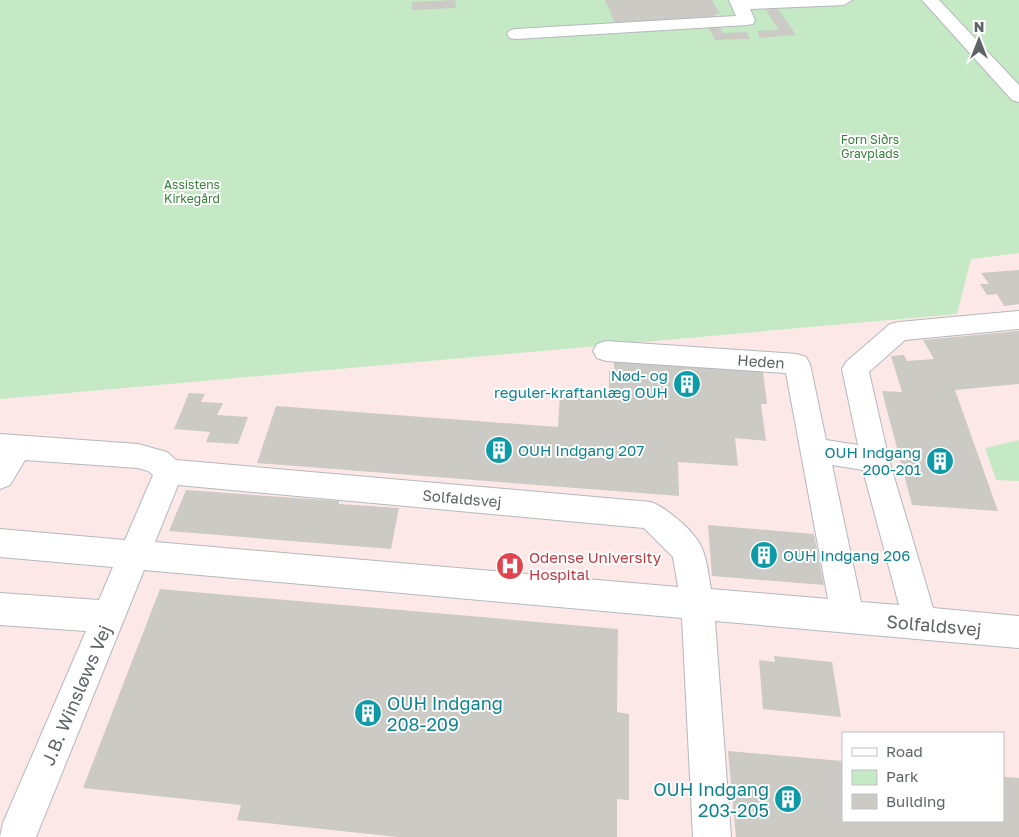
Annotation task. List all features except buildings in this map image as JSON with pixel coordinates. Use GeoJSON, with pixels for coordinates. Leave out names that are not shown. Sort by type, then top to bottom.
{"type":"FeatureCollection","features":[{"type":"Feature","properties":{"kind":"street"},"geometry":{"type":"LineString","coordinates":[[516,34],[741,9],[844,0]]}},
{"type":"Feature","properties":{"kind":"street"},"geometry":{"type":"LineString","coordinates":[[930,0],[1019,96]]}},
{"type":"Feature","properties":{"kind":"street"},"geometry":{"type":"LineString","coordinates":[[921,625],[875,460],[855,369],[899,331],[1019,320]]}},
{"type":"Feature","properties":{"kind":"street","name":"Heden"},"geometry":{"type":"LineString","coordinates":[[606,351],[797,364],[813,450]]}},
{"type":"Feature","properties":{"kind":"street"},"geometry":{"type":"LineString","coordinates":[[0,476],[8,447],[138,456],[156,461],[169,472]]}},
{"type":"Feature","properties":{"kind":"street"},"geometry":{"type":"LineString","coordinates":[[848,617],[813,450],[875,460]]}},
{"type":"Feature","properties":{"kind":"street","name":"J.B. Winsløws Vej"},"geometry":{"type":"LineString","coordinates":[[17,837],[169,472]]}},
{"type":"Feature","properties":{"kind":"street","name":"Solfaldsvej"},"geometry":{"type":"LineString","coordinates":[[169,472],[651,514],[687,550],[697,602]]}},
{"type":"Feature","properties":{"kind":"street"},"geometry":{"type":"LineString","coordinates":[[0,543],[135,554]]}},
{"type":"Feature","properties":{"kind":"street","name":"Solfaldsvej"},"geometry":{"type":"LineString","coordinates":[[135,554],[697,602],[921,625],[1019,632]]}},
{"type":"Feature","properties":{"kind":"street"},"geometry":{"type":"LineString","coordinates":[[697,602],[712,837]]}},
{"type":"Feature","properties":{"kind":"street"},"geometry":{"type":"LineString","coordinates":[[0,609],[109,617]]}},
{"type":"Feature","properties":{"kind":"shaded area","name":"Odense University Hospital"},"geometry":{"type":"Polygon","coordinates":[[[1019,253],[1019,837],[0,837],[0,399],[957,314],[971,259],[1019,253]]]}},
{"type":"Feature","properties":{"kind":"green space","name":"Assistens Kirkegård"},"geometry":{"type":"Polygon","coordinates":[[[0,0],[1019,0],[1019,253],[971,259],[957,314],[0,399],[0,0]]]}},
{"type":"Feature","properties":{"kind":"green space"},"geometry":{"type":"Polygon","coordinates":[[[1019,440],[1019,481],[996,480],[985,448],[1019,440]]]}},
{"type":"Feature","properties":{"kind":"place","name":"Nød- og reguler-kraftanlæg OUH"},"geometry":{"type":"Point","coordinates":[687,384]}},
{"type":"Feature","properties":{"kind":"place","name":"OUH Indgang 207"},"geometry":{"type":"Point","coordinates":[499,450]}},
{"type":"Feature","properties":{"kind":"place","name":"OUH Indgang 200-201"},"geometry":{"type":"Point","coordinates":[940,461]}},
{"type":"Feature","properties":{"kind":"place","name":"OUH Indgang 206"},"geometry":{"type":"Point","coordinates":[764,555]}},
{"type":"Feature","properties":{"kind":"place","name":"Odense University Hospital"},"geometry":{"type":"Point","coordinates":[510,566]}},
{"type":"Feature","properties":{"kind":"place","name":"OUH Indgang 208-209"},"geometry":{"type":"Point","coordinates":[368,713]}},
{"type":"Feature","properties":{"kind":"place","name":"OUH Indgang 203-205"},"geometry":{"type":"Point","coordinates":[788,799]}},
{"type":"Feature","properties":{"kind":"park label","name":"Forn Siðrs Gravplads"},"geometry":{"type":"Point","coordinates":[870,146]}}]}
